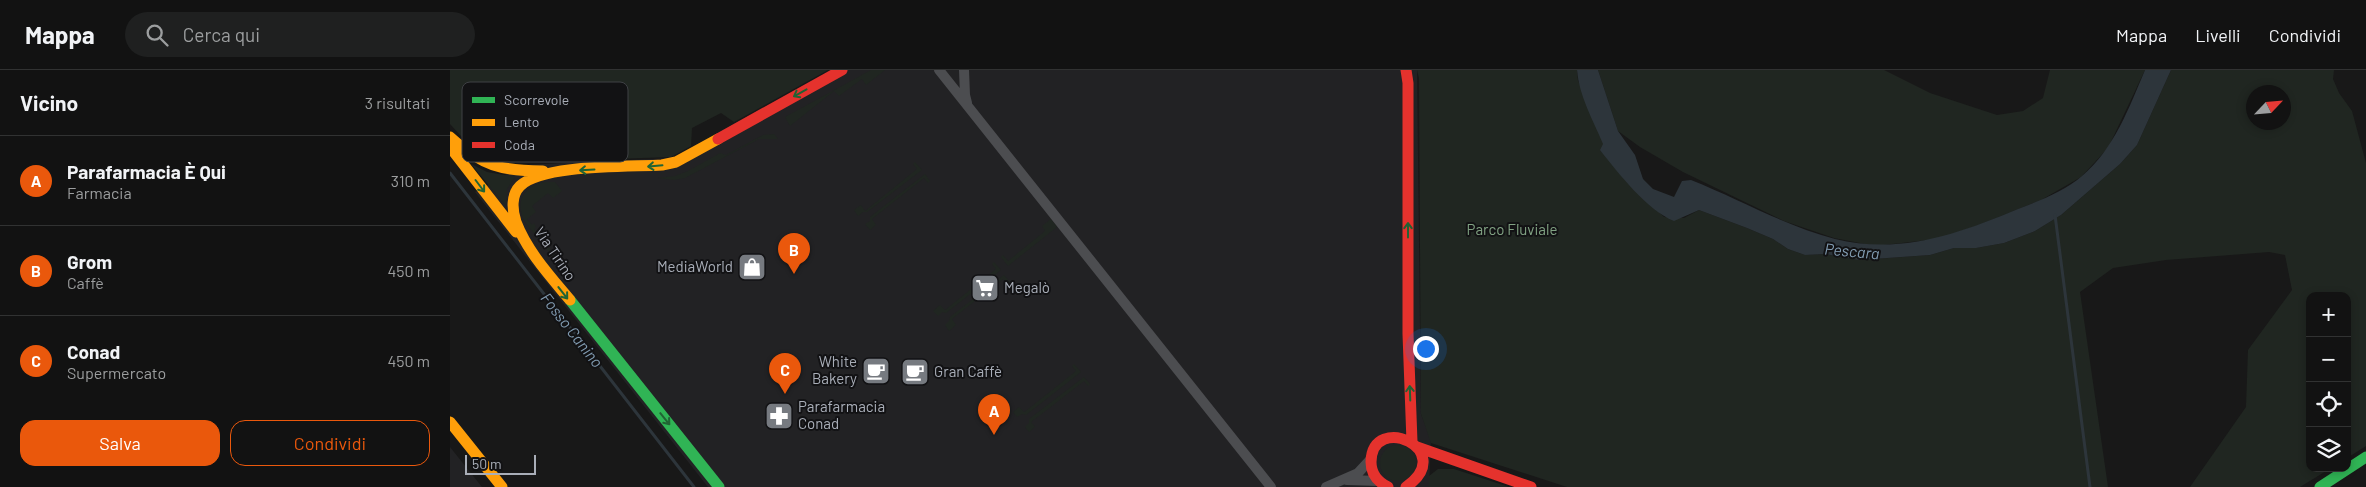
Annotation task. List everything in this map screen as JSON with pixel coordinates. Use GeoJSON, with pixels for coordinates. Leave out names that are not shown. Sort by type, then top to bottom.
{"type":"FeatureCollection","features":[{"type":"Feature","properties":{"kind":"main road","name":"Via Tirino"},"geometry":{"type":"LineString","coordinates":[[719,487],[533,254],[515,218],[513,202],[522,184],[554,172],[662,165],[676,162],[842,70]]}},
{"type":"Feature","properties":{"kind":"main road"},"geometry":{"type":"LineString","coordinates":[[1406,70],[1408,83],[1408,334],[1414,444],[1422,459],[1413,482]]}},
{"type":"Feature","properties":{"kind":"main road"},"geometry":{"type":"LineString","coordinates":[[450,137],[462,147]]}},
{"type":"Feature","properties":{"kind":"main road"},"geometry":{"type":"LineString","coordinates":[[450,147],[533,254]]}},
{"type":"Feature","properties":{"kind":"main road"},"geometry":{"type":"LineString","coordinates":[[481,162],[490,167],[517,171],[554,172]]}},
{"type":"Feature","properties":{"kind":"main road"},"geometry":{"type":"LineString","coordinates":[[450,422],[502,487]]}},
{"type":"Feature","properties":{"kind":"main road"},"geometry":{"type":"LineString","coordinates":[[1383,484],[1372,471],[1371,459],[1377,446],[1383,441],[1398,437],[1460,464],[1531,487]]}},
{"type":"Feature","properties":{"kind":"main road"},"geometry":{"type":"LineString","coordinates":[[2320,487],[2366,457]]}},
{"type":"Feature","properties":{"kind":"main road"},"geometry":{"type":"LineString","coordinates":[[1413,482],[1442,463],[1460,464]]}},
{"type":"Feature","properties":{"kind":"street"},"geometry":{"type":"LineString","coordinates":[[939,70],[1272,487]]}},
{"type":"Feature","properties":{"kind":"street"},"geometry":{"type":"LineString","coordinates":[[964,70],[965,95],[969,108]]}},
{"type":"Feature","properties":{"kind":"street"},"geometry":{"type":"LineString","coordinates":[[1326,487],[1358,473],[1371,459]]}},
{"type":"Feature","properties":{"kind":"street"},"geometry":{"type":"LineString","coordinates":[[1344,480],[1383,484]]}},
{"type":"Feature","properties":{"kind":"shaded area","name":"Megalò"},"geometry":{"type":"Polygon","coordinates":[[[832,70],[1417,70],[1421,414],[1431,440],[1429,487],[708,487],[475,192],[523,165],[628,162],[628,160],[672,158],[832,70]]]}},
{"type":"Feature","properties":{"kind":"shaded area"},"geometry":{"type":"Polygon","coordinates":[[[450,447],[482,487],[450,487],[450,447]]]}},
{"type":"Feature","properties":{"kind":"green space"},"geometry":{"type":"Polygon","coordinates":[[[450,70],[828,70],[734,122],[721,113],[692,128],[691,146],[671,157],[628,159],[628,82],[462,82],[462,137],[450,124],[450,70]]]}},
{"type":"Feature","properties":{"kind":"green space"},"geometry":{"type":"Polygon","coordinates":[[[871,70],[885,70],[866,85],[862,79],[839,96],[834,91],[790,126],[785,117],[871,70]]]}},
{"type":"Feature","properties":{"kind":"green space","name":"Parco Fluviale"},"geometry":{"type":"Polygon","coordinates":[[[1417,70],[1577,70],[1578,81],[1654,207],[1664,217],[1684,218],[1699,210],[1773,239],[1788,249],[1805,255],[1825,254],[1859,260],[1930,255],[1954,248],[1976,248],[2004,243],[2035,231],[2061,215],[2120,164],[2137,145],[2171,70],[2334,70],[2333,79],[2339,93],[2352,111],[2366,163],[2366,446],[2351,455],[2351,292],[2306,292],[2306,472],[2324,472],[2300,487],[2190,487],[2246,407],[2248,350],[2292,290],[2285,255],[2269,252],[2166,260],[2113,268],[2080,292],[2108,487],[1567,487],[1431,443],[1421,414],[1419,78],[1417,70]]]}},
{"type":"Feature","properties":{"kind":"green space"},"geometry":{"type":"Polygon","coordinates":[[[1598,70],[1884,70],[1930,93],[1997,115],[2023,111],[2043,98],[2050,70],[2145,70],[2108,148],[2081,177],[2041,200],[1979,225],[1937,239],[1875,246],[1834,238],[1784,221],[1683,172],[1640,147],[1618,131],[1598,70]]]}},
{"type":"Feature","properties":{"kind":"green space"},"geometry":{"type":"Polygon","coordinates":[[[774,134],[778,139],[759,139],[685,178],[674,180],[658,178],[675,176],[720,153],[726,155],[763,135],[774,134]]]}},
{"type":"Feature","properties":{"kind":"green space"},"geometry":{"type":"Polygon","coordinates":[[[915,162],[922,170],[867,212],[863,212],[858,216],[854,210],[861,205],[865,211],[917,169],[913,164],[915,162]]]}},
{"type":"Feature","properties":{"kind":"green space"},"geometry":{"type":"Polygon","coordinates":[[[471,164],[487,172],[515,177],[507,189],[506,206],[471,164]]]}},
{"type":"Feature","properties":{"kind":"green space"},"geometry":{"type":"Polygon","coordinates":[[[925,174],[930,181],[928,183],[924,178],[872,219],[876,225],[870,230],[865,224],[870,221],[870,217],[925,174]]]}},
{"type":"Feature","properties":{"kind":"green space"},"geometry":{"type":"Polygon","coordinates":[[[545,182],[555,182],[562,191],[553,198],[548,193],[532,206],[536,212],[527,219],[532,225],[534,223],[536,227],[534,229],[567,270],[565,272],[525,222],[522,215],[521,202],[523,196],[531,187],[545,182]]]}},
{"type":"Feature","properties":{"kind":"green space"},"geometry":{"type":"Polygon","coordinates":[[[1051,219],[1057,227],[1008,266],[1001,257],[1003,255],[1008,261],[1045,231],[1042,226],[1051,219]]]}},
{"type":"Feature","properties":{"kind":"green space"},"geometry":{"type":"Polygon","coordinates":[[[994,262],[1001,270],[946,313],[942,312],[938,316],[933,311],[940,305],[945,310],[996,269],[992,264],[994,262]]]}},
{"type":"Feature","properties":{"kind":"green space"},"geometry":{"type":"Polygon","coordinates":[[[1004,275],[1010,282],[1008,284],[1003,279],[952,319],[956,325],[949,331],[945,325],[950,317],[1004,275]]]}},
{"type":"Feature","properties":{"kind":"green space"},"geometry":{"type":"Polygon","coordinates":[[[1074,364],[1081,372],[1026,415],[1022,414],[1017,417],[1013,412],[1019,407],[1024,412],[1076,371],[1072,366],[1074,364]]]}},
{"type":"Feature","properties":{"kind":"green space"},"geometry":{"type":"Polygon","coordinates":[[[1084,377],[1090,384],[1088,386],[1084,381],[1031,422],[1035,427],[1029,432],[1025,427],[1029,423],[1029,419],[1084,377]]]}},
{"type":"Feature","properties":{"kind":"green space"},"geometry":{"type":"Polygon","coordinates":[[[1398,445],[1405,446],[1411,450],[1415,456],[1415,470],[1411,476],[1405,480],[1398,481],[1391,480],[1385,476],[1381,470],[1380,463],[1381,456],[1385,450],[1391,446],[1398,445]]]}},
{"type":"Feature","properties":{"kind":"green space"},"geometry":{"type":"Polygon","coordinates":[[[1438,469],[1454,469],[1509,487],[1429,487],[1429,476],[1438,469]]]}},
{"type":"Feature","properties":{"kind":"water","name":"Pescara"},"geometry":{"type":"Polygon","coordinates":[[[1577,70],[1598,70],[1618,131],[1635,155],[1643,179],[1653,189],[1674,197],[1682,181],[1691,180],[1816,234],[1859,243],[1883,245],[1906,243],[1951,234],[2034,203],[2068,186],[2093,165],[2112,141],[2145,70],[2171,70],[2137,145],[2120,164],[2061,215],[2035,231],[2004,243],[1976,248],[1954,248],[1930,255],[1859,260],[1825,254],[1805,255],[1788,249],[1773,239],[1699,210],[1674,221],[1664,216],[1634,190],[1600,150],[1603,144],[1583,99],[1577,70]]]}},
{"type":"Feature","properties":{"kind":"waterway","name":"Fosso Canino"},"geometry":{"type":"LineString","coordinates":[[450,173],[694,487]]}},
{"type":"Feature","properties":{"kind":"waterway"},"geometry":{"type":"LineString","coordinates":[[2055,215],[2090,487]]}},
{"type":"Feature","properties":{"kind":"traffic: fast"},"geometry":{"type":"LineString","coordinates":[[570,300],[719,487]]}},
{"type":"Feature","properties":{"kind":"traffic: fast"},"geometry":{"type":"LineString","coordinates":[[2320,487],[2366,457]]}},
{"type":"Feature","properties":{"kind":"traffic: slow"},"geometry":{"type":"LineString","coordinates":[[450,137],[462,148]]}},
{"type":"Feature","properties":{"kind":"traffic: slow"},"geometry":{"type":"LineString","coordinates":[[570,300],[526,243],[516,222],[513,208],[514,198],[520,186],[531,179],[566,170],[662,165],[676,162],[718,139]]}},
{"type":"Feature","properties":{"kind":"traffic: slow"},"geometry":{"type":"LineString","coordinates":[[450,147],[516,232]]}},
{"type":"Feature","properties":{"kind":"traffic: slow"},"geometry":{"type":"LineString","coordinates":[[485,162],[515,170],[543,171]]}},
{"type":"Feature","properties":{"kind":"traffic: slow"},"geometry":{"type":"LineString","coordinates":[[450,422],[502,487]]}},
{"type":"Feature","properties":{"kind":"traffic: jam"},"geometry":{"type":"LineString","coordinates":[[718,139],[842,70]]}},
{"type":"Feature","properties":{"kind":"traffic: jam"},"geometry":{"type":"LineString","coordinates":[[1406,70],[1408,83],[1408,334],[1412,442]]}},
{"type":"Feature","properties":{"kind":"traffic: jam"},"geometry":{"type":"LineString","coordinates":[[1388,487],[1376,477],[1372,470],[1371,462],[1375,447],[1384,439],[1396,438],[1409,442],[1418,449],[1423,460],[1420,473],[1406,487]]}},
{"type":"Feature","properties":{"kind":"traffic: jam"},"geometry":{"type":"LineString","coordinates":[[1417,447],[1531,487]]}},
{"type":"Feature","properties":{"kind":"place","name":"MediaWorld"},"geometry":{"type":"Point","coordinates":[752,267]}},
{"type":"Feature","properties":{"kind":"place","name":"Grom"},"geometry":{"type":"Point","coordinates":[794,274]}},
{"type":"Feature","properties":{"kind":"place","name":"Megalò"},"geometry":{"type":"Point","coordinates":[985,288]}},
{"type":"Feature","properties":{"kind":"place","name":"White Bakery"},"geometry":{"type":"Point","coordinates":[876,371]}},
{"type":"Feature","properties":{"kind":"place","name":"Gran Caffè"},"geometry":{"type":"Point","coordinates":[915,372]}},
{"type":"Feature","properties":{"kind":"place","name":"Conad"},"geometry":{"type":"Point","coordinates":[785,394]}},
{"type":"Feature","properties":{"kind":"place","name":"Parafarmacia Conad"},"geometry":{"type":"Point","coordinates":[779,416]}},
{"type":"Feature","properties":{"kind":"place","name":"Parafarmacia È Qui"},"geometry":{"type":"Point","coordinates":[994,435]}}]}
